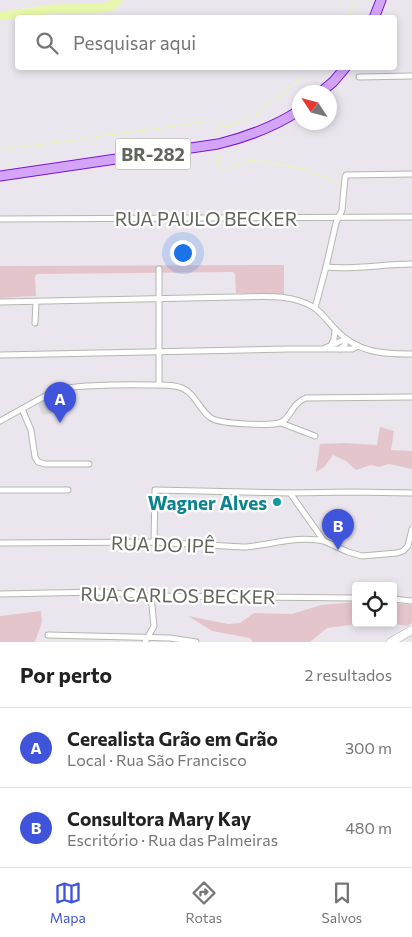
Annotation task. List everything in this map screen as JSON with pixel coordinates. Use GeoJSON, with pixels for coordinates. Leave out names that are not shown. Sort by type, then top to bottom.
{"type":"FeatureCollection","features":[{"type":"Feature","properties":{"kind":"highway"},"geometry":{"type":"LineString","coordinates":[[375,15],[381,0]]}},
{"type":"Feature","properties":{"kind":"highway"},"geometry":{"type":"LineString","coordinates":[[329,85],[343,70]]}},
{"type":"Feature","properties":{"kind":"highway","name":"BR-282"},"geometry":{"type":"LineString","coordinates":[[0,176],[218,144],[236,140],[268,128],[292,115]]}},
{"type":"Feature","properties":{"kind":"main road"},"geometry":{"type":"LineString","coordinates":[[391,642],[412,630]]}},
{"type":"Feature","properties":{"kind":"street"},"geometry":{"type":"LineString","coordinates":[[359,77],[412,76]]}},
{"type":"Feature","properties":{"kind":"street"},"geometry":{"type":"LineString","coordinates":[[315,308],[342,210],[346,175],[412,174]]}},
{"type":"Feature","properties":{"kind":"street","name":"RUA PAULO BECKER"},"geometry":{"type":"LineString","coordinates":[[0,220],[412,217]]}},
{"type":"Feature","properties":{"kind":"street"},"geometry":{"type":"LineString","coordinates":[[326,266],[337,268],[412,264]]}},
{"type":"Feature","properties":{"kind":"street"},"geometry":{"type":"LineString","coordinates":[[158,269],[159,385]]}},
{"type":"Feature","properties":{"kind":"street"},"geometry":{"type":"LineString","coordinates":[[0,302],[279,297],[298,300],[315,308],[335,330],[358,346],[372,352],[412,354]]}},
{"type":"Feature","properties":{"kind":"street"},"geometry":{"type":"LineString","coordinates":[[35,324],[36,302]]}},
{"type":"Feature","properties":{"kind":"street"},"geometry":{"type":"LineString","coordinates":[[331,346],[335,330]]}},
{"type":"Feature","properties":{"kind":"street"},"geometry":{"type":"LineString","coordinates":[[322,349],[346,338]]}},
{"type":"Feature","properties":{"kind":"street"},"geometry":{"type":"LineString","coordinates":[[340,349],[345,345],[346,338]]}},
{"type":"Feature","properties":{"kind":"street"},"geometry":{"type":"LineString","coordinates":[[0,355],[352,349],[358,346]]}},
{"type":"Feature","properties":{"kind":"street"},"geometry":{"type":"LineString","coordinates":[[0,421],[22,410],[50,392],[62,388],[114,384],[159,385],[176,386],[187,391],[193,395],[210,418],[234,423],[281,423],[315,436]]}},
{"type":"Feature","properties":{"kind":"street"},"geometry":{"type":"LineString","coordinates":[[281,423],[287,418],[297,403],[306,398],[412,397]]}},
{"type":"Feature","properties":{"kind":"street"},"geometry":{"type":"LineString","coordinates":[[22,410],[31,430],[35,457],[38,462],[45,464],[89,464]]}},
{"type":"Feature","properties":{"kind":"street"},"geometry":{"type":"LineString","coordinates":[[0,490],[68,490]]}},
{"type":"Feature","properties":{"kind":"street"},"geometry":{"type":"LineString","coordinates":[[154,542],[155,490],[412,493]]}},
{"type":"Feature","properties":{"kind":"street"},"geometry":{"type":"LineString","coordinates":[[290,493],[324,541],[348,552],[362,556],[399,553],[408,546],[412,529]]}},
{"type":"Feature","properties":{"kind":"street","name":"RUA DO IPÊ"},"geometry":{"type":"LineString","coordinates":[[0,543],[154,542],[243,547],[296,540],[312,539],[324,541]]}},
{"type":"Feature","properties":{"kind":"street","name":"RUA CARLOS BECKER"},"geometry":{"type":"LineString","coordinates":[[0,594],[99,592],[151,596],[352,598]]}},
{"type":"Feature","properties":{"kind":"street"},"geometry":{"type":"LineString","coordinates":[[147,640],[154,626],[151,596]]}},
{"type":"Feature","properties":{"kind":"street"},"geometry":{"type":"LineString","coordinates":[[397,599],[412,601]]}},
{"type":"Feature","properties":{"kind":"street"},"geometry":{"type":"LineString","coordinates":[[48,635],[147,640],[180,639],[196,642]]}},
{"type":"Feature","properties":{"kind":"shaded area"},"geometry":{"type":"Polygon","coordinates":[[[284,265],[284,294],[236,293],[235,274],[233,272],[37,274],[35,277],[36,296],[0,298],[0,266],[284,265]]]}},
{"type":"Feature","properties":{"kind":"shaded area"},"geometry":{"type":"Polygon","coordinates":[[[68,389],[69,410],[43,415],[37,403],[68,389]]]}},
{"type":"Feature","properties":{"kind":"shaded area"},"geometry":{"type":"Polygon","coordinates":[[[380,427],[394,431],[391,450],[412,451],[412,469],[389,464],[379,467],[371,465],[356,470],[346,461],[333,455],[324,467],[316,472],[320,444],[377,445],[380,427]]]}},
{"type":"Feature","properties":{"kind":"shaded area"},"geometry":{"type":"Polygon","coordinates":[[[352,602],[352,625],[327,628],[310,642],[253,642],[250,638],[212,631],[188,616],[228,624],[240,623],[254,613],[292,614],[321,605],[352,602]]]}},
{"type":"Feature","properties":{"kind":"shaded area"},"geometry":{"type":"Polygon","coordinates":[[[397,603],[412,605],[412,623],[407,626],[397,624],[397,603]]]}},
{"type":"Feature","properties":{"kind":"shaded area"},"geometry":{"type":"Polygon","coordinates":[[[41,611],[42,622],[35,642],[0,642],[0,616],[41,611]]]}},
{"type":"Feature","properties":{"kind":"waterway"},"geometry":{"type":"LineString","coordinates":[[0,16],[52,9],[100,8],[111,6],[118,0]]}},
{"type":"Feature","properties":{"kind":"waterway"},"geometry":{"type":"LineString","coordinates":[[350,15],[354,0]]}},
{"type":"Feature","properties":{"kind":"waterway"},"geometry":{"type":"LineString","coordinates":[[219,138],[216,131],[220,124],[226,127],[253,117],[310,70]]}},
{"type":"Feature","properties":{"kind":"waterway"},"geometry":{"type":"LineString","coordinates":[[0,150],[211,121]]}},
{"type":"Feature","properties":{"kind":"waterway"},"geometry":{"type":"LineString","coordinates":[[219,154],[218,165],[226,168],[251,160],[306,169],[341,184]]}},
{"type":"Feature","properties":{"kind":"place","name":"Cerealista Grão em Grão"},"geometry":{"type":"Point","coordinates":[60,423]}},
{"type":"Feature","properties":{"kind":"place","name":"Wagner Alves"},"geometry":{"type":"Point","coordinates":[277,502]}},
{"type":"Feature","properties":{"kind":"place","name":"Consultora Mary Kay"},"geometry":{"type":"Point","coordinates":[338,550]}}]}
